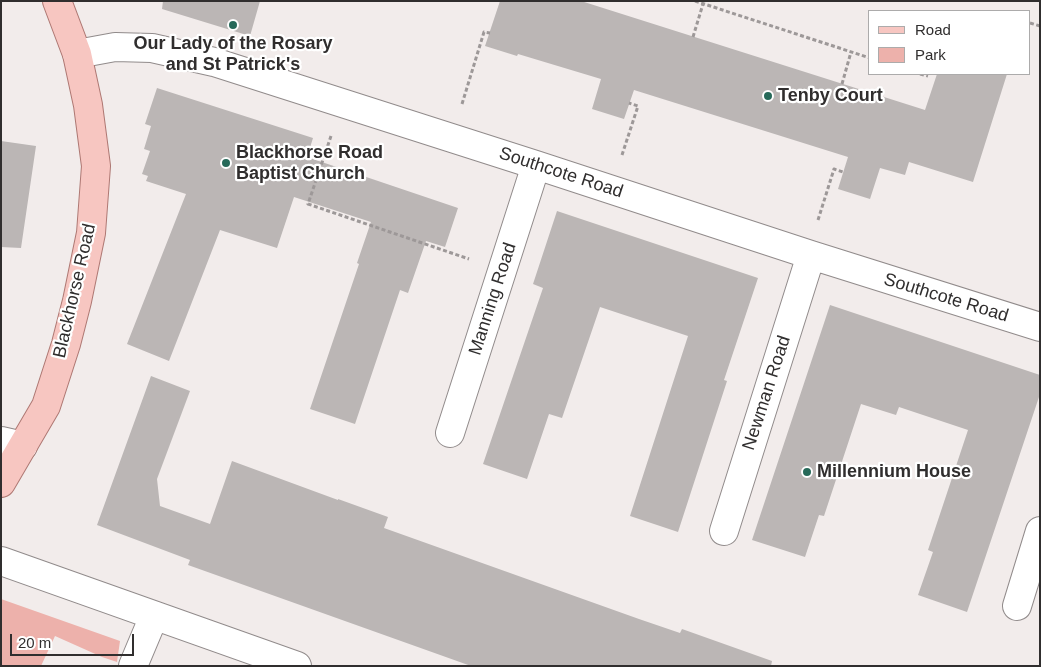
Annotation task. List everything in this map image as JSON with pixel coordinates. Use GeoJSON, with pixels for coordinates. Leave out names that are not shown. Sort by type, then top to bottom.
{"type":"FeatureCollection","features":[{"type":"Feature","properties":{"kind":"main road","name":"Blackhorse Road"},"geometry":{"type":"LineString","coordinates":[[1,483],[12,443],[46,406],[72,318],[91,233],[96,166],[88,105],[78,54],[57,1]]}},
{"type":"Feature","properties":{"kind":"street","name":"Southcote Road"},"geometry":{"type":"LineString","coordinates":[[78,54],[115,47],[152,48],[214,62],[1040,327]]}},
{"type":"Feature","properties":{"kind":"street","name":"Manning Road"},"geometry":{"type":"LineString","coordinates":[[450,432],[536,165]]}},
{"type":"Feature","properties":{"kind":"street","name":"Newman Road"},"geometry":{"type":"LineString","coordinates":[[724,530],[809,254]]}},
{"type":"Feature","properties":{"kind":"street"},"geometry":{"type":"LineString","coordinates":[[1017,606],[1040,531]]}},
{"type":"Feature","properties":{"kind":"street"},"geometry":{"type":"LineString","coordinates":[[1,562],[297,666]]}},
{"type":"Feature","properties":{"kind":"street"},"geometry":{"type":"LineString","coordinates":[[133,666],[154,616]]}},
{"type":"Feature","properties":{"kind":"path"},"geometry":{"type":"LineString","coordinates":[[695,1],[868,57]]}},
{"type":"Feature","properties":{"kind":"path"},"geometry":{"type":"LineString","coordinates":[[692,37],[703,4]]}},
{"type":"Feature","properties":{"kind":"path"},"geometry":{"type":"LineString","coordinates":[[451,138],[484,32],[490,33]]}},
{"type":"Feature","properties":{"kind":"path"},"geometry":{"type":"LineString","coordinates":[[842,84],[851,52]]}},
{"type":"Feature","properties":{"kind":"path"},"geometry":{"type":"LineString","coordinates":[[924,75],[928,76]]}},
{"type":"Feature","properties":{"kind":"path"},"geometry":{"type":"LineString","coordinates":[[342,103],[308,204],[502,270]]}},
{"type":"Feature","properties":{"kind":"path"},"geometry":{"type":"LineString","coordinates":[[611,189],[638,106],[630,103]]}},
{"type":"Feature","properties":{"kind":"path"},"geometry":{"type":"LineString","coordinates":[[809,254],[834,169],[843,172]]}},
{"type":"Feature","properties":{"kind":"green space"},"geometry":{"type":"Polygon","coordinates":[[[1,599],[120,641],[117,662],[55,636],[41,666],[1,666],[1,599]]]}},
{"type":"Feature","properties":{"kind":"building","name":"Our Lady of the Rosary and St Patrick's"},"geometry":{"type":"Polygon","coordinates":[[[163,1],[260,1],[250,36],[162,9],[163,1]]]}},
{"type":"Feature","properties":{"kind":"building","name":"Tenby Court"},"geometry":{"type":"Polygon","coordinates":[[[500,1],[581,1],[925,110],[937,75],[1007,75],[973,182],[909,162],[905,175],[880,168],[870,199],[838,189],[848,157],[634,90],[624,119],[592,109],[601,79],[485,46],[500,1]]]}},
{"type":"Feature","properties":{"kind":"building"},"geometry":{"type":"Polygon","coordinates":[[[157,88],[313,138],[307,157],[458,208],[445,247],[426,241],[408,293],[400,290],[355,424],[310,409],[359,264],[357,263],[371,222],[294,197],[277,248],[220,230],[169,361],[127,344],[186,194],[146,181],[148,176],[142,174],[150,151],[144,149],[151,126],[145,124],[157,88]]]}},
{"type":"Feature","properties":{"kind":"building"},"geometry":{"type":"Polygon","coordinates":[[[1,141],[36,146],[21,248],[1,247],[1,141]]]}},
{"type":"Feature","properties":{"kind":"building"},"geometry":{"type":"Polygon","coordinates":[[[557,211],[758,278],[724,380],[727,381],[678,532],[630,516],[688,336],[600,307],[562,418],[549,414],[527,479],[483,464],[543,288],[533,284],[557,211]]]}},
{"type":"Feature","properties":{"kind":"building","name":"Millennium House"},"geometry":{"type":"Polygon","coordinates":[[[830,305],[1040,375],[1040,394],[967,612],[918,595],[933,552],[928,550],[968,430],[899,407],[896,415],[861,404],[824,516],[819,515],[805,557],[752,540],[830,305]]]}},
{"type":"Feature","properties":{"kind":"building"},"geometry":{"type":"Polygon","coordinates":[[[151,376],[190,391],[157,479],[160,506],[210,524],[232,461],[388,517],[384,528],[639,619],[680,633],[682,629],[772,661],[771,666],[471,666],[188,565],[190,560],[97,525],[151,376]]]}},
{"type":"Feature","properties":{"kind":"place","name":"Our Lady of the Rosary and St Patrick's"},"geometry":{"type":"Point","coordinates":[233,25]}},
{"type":"Feature","properties":{"kind":"place","name":"Tenby Court"},"geometry":{"type":"Point","coordinates":[768,96]}},
{"type":"Feature","properties":{"kind":"place","name":"Blackhorse Road Baptist Church"},"geometry":{"type":"Point","coordinates":[226,163]}},
{"type":"Feature","properties":{"kind":"place","name":"Millennium House"},"geometry":{"type":"Point","coordinates":[807,472]}}]}
